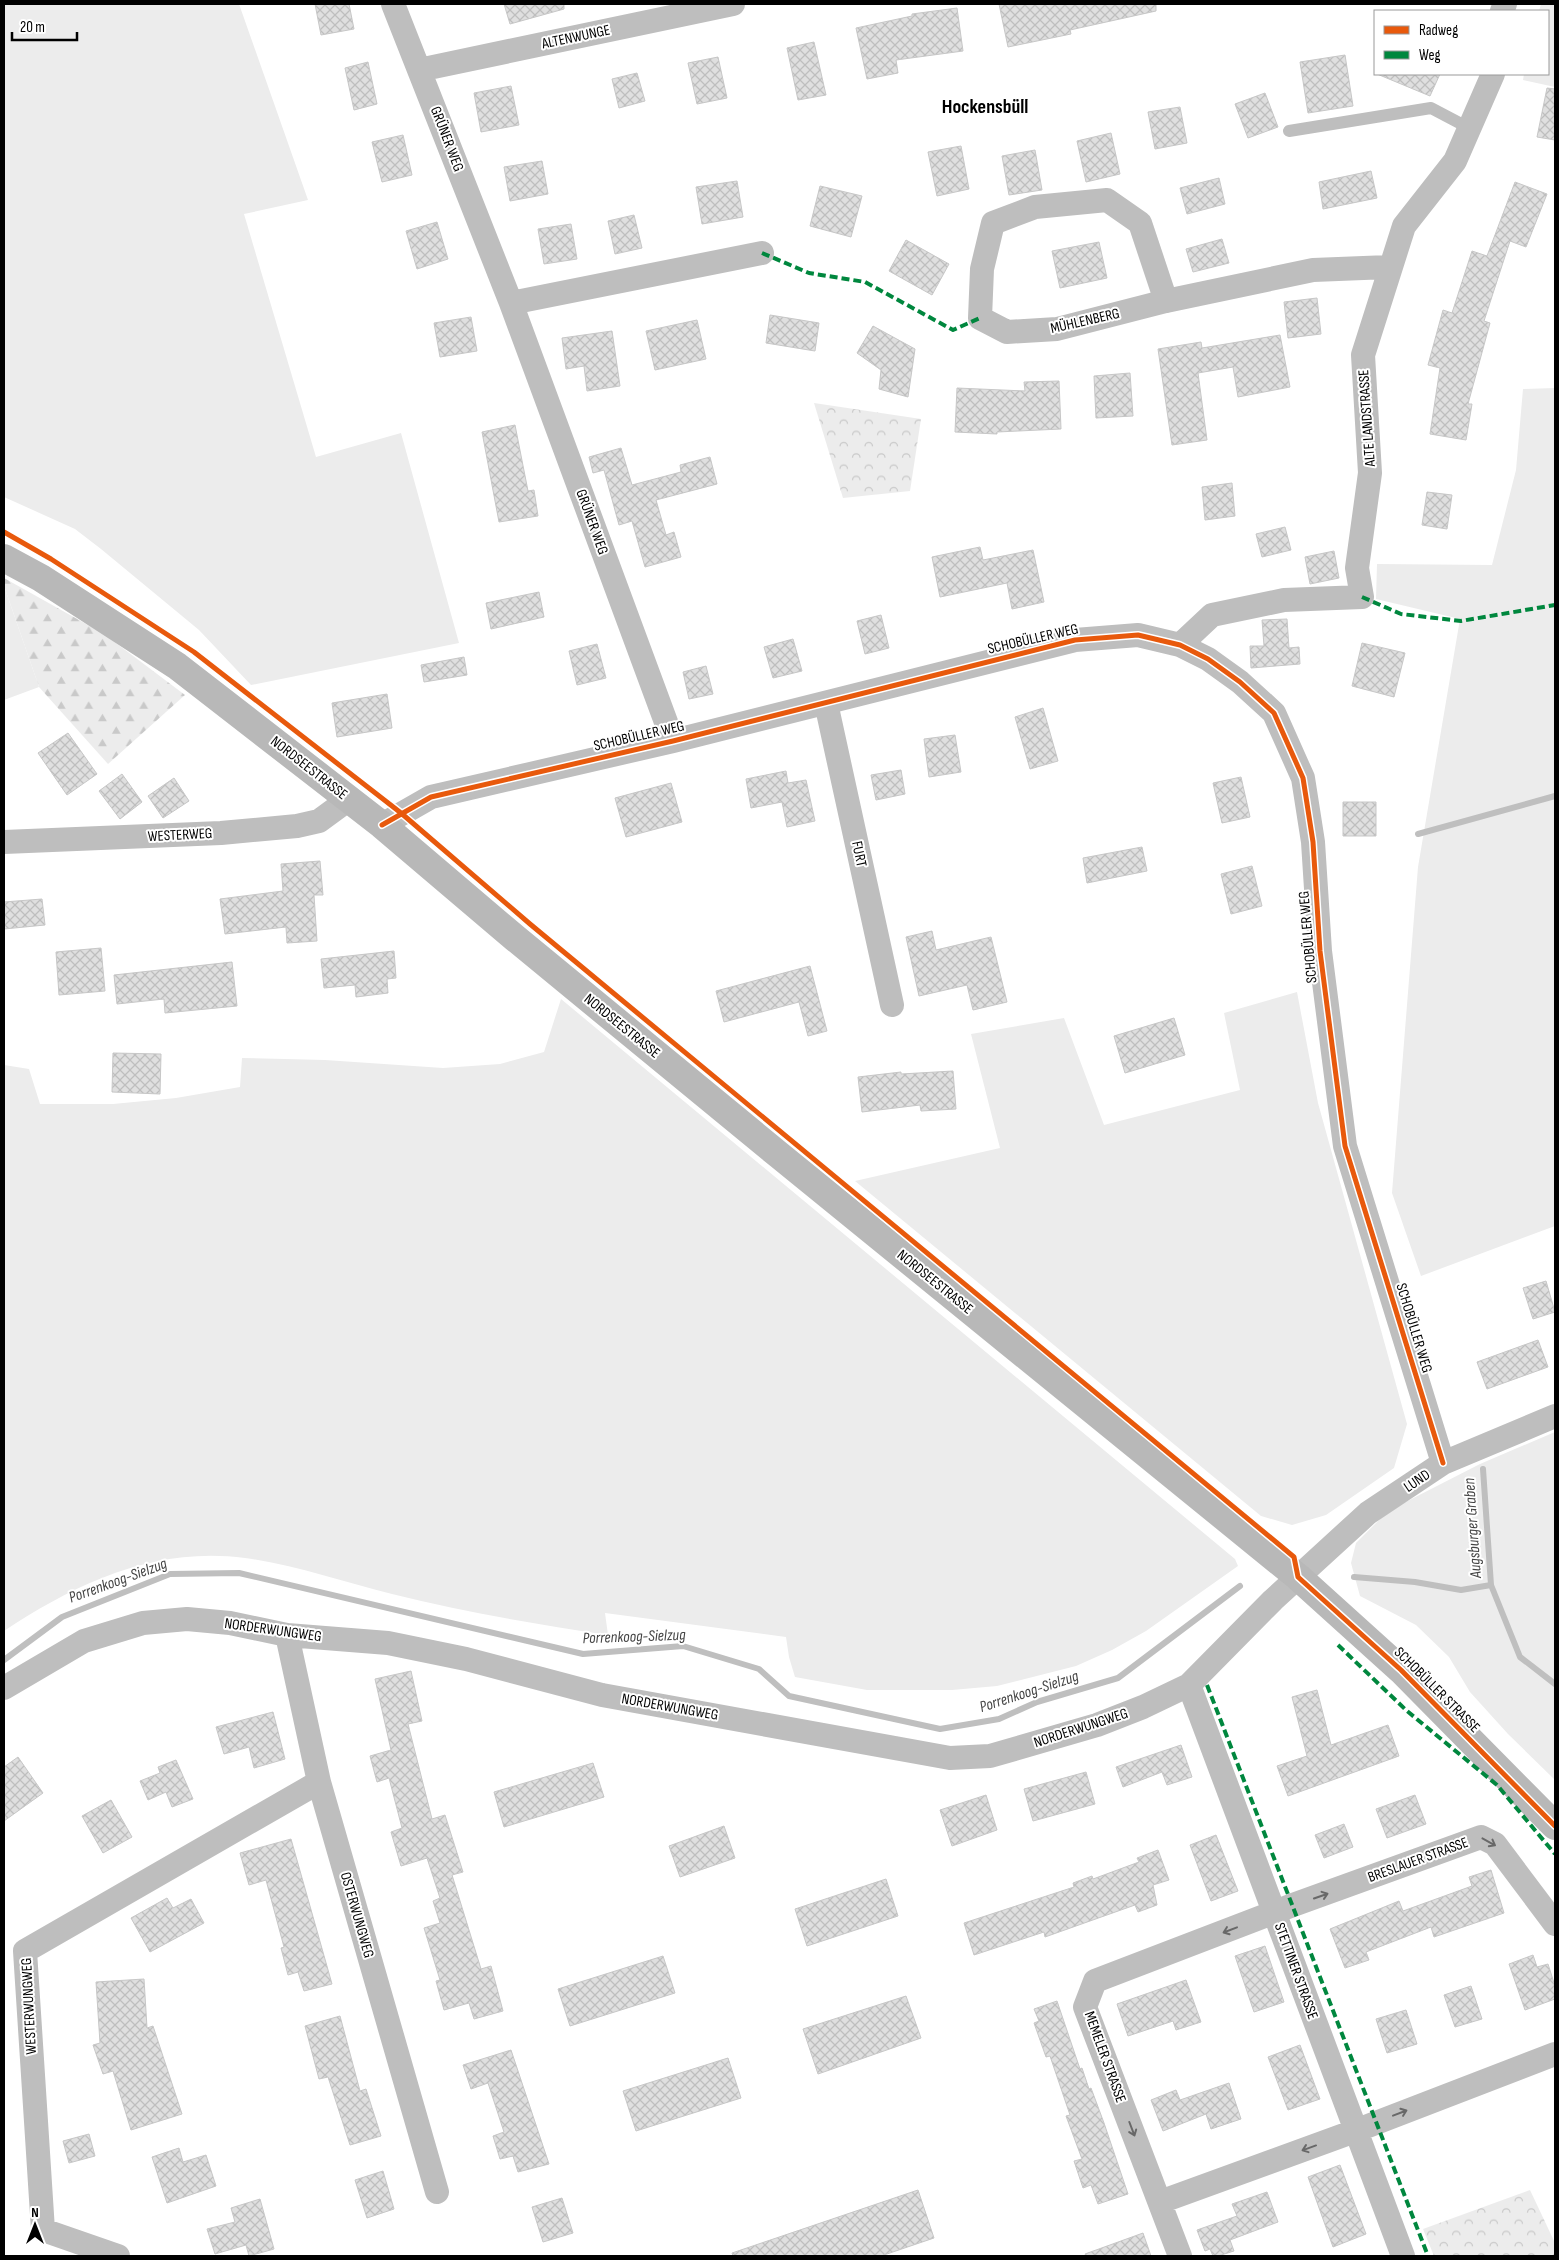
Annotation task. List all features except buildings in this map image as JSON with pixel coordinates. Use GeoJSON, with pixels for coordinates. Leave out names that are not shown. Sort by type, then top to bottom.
{"type":"FeatureCollection","features":[{"type":"Feature","properties":{"kind":"main road","name":"NORDSEESTRASSE"},"geometry":{"type":"LineString","coordinates":[[4,558],[41,578],[177,666],[349,799],[530,951],[1222,1517]]}},
{"type":"Feature","properties":{"kind":"main road","name":"SCHOBÜLLER STRASSE"},"geometry":{"type":"LineString","coordinates":[[1222,1517],[1298,1577],[1401,1670],[1555,1826]]}},
{"type":"Feature","properties":{"kind":"street","name":"GRÜNER WEG"},"geometry":{"type":"LineString","coordinates":[[393,4],[511,303],[674,741]]}},
{"type":"Feature","properties":{"kind":"street","name":"ALTENWUNGE"},"geometry":{"type":"LineString","coordinates":[[419,70],[733,4]]}},
{"type":"Feature","properties":{"kind":"street","name":"ALTE LANDSTRASSE"},"geometry":{"type":"LineString","coordinates":[[1180,645],[1212,615],[1284,600],[1362,597],[1357,568],[1370,473],[1362,355],[1389,267],[1404,226],[1455,160],[1493,75]]}},
{"type":"Feature","properties":{"kind":"street","name":"MÜHLENBERG"},"geometry":{"type":"LineString","coordinates":[[1166,301],[1140,223],[1107,200],[1035,207],[994,223],[982,269],[980,318],[1006,332],[1057,329],[1166,301],[1313,270],[1389,267]]}},
{"type":"Feature","properties":{"kind":"street"},"geometry":{"type":"LineString","coordinates":[[511,303],[762,253]]}},
{"type":"Feature","properties":{"kind":"street","name":"SCHOBÜLLER WEG"},"geometry":{"type":"LineString","coordinates":[[382,825],[415,804],[431,797],[674,741],[1074,640],[1138,635],[1180,645],[1208,658],[1240,682],[1274,713],[1303,778],[1313,842],[1320,951],[1345,1146],[1443,1464]]}},
{"type":"Feature","properties":{"kind":"street","name":"FURT"},"geometry":{"type":"LineString","coordinates":[[826,703],[892,1005]]}},
{"type":"Feature","properties":{"kind":"street","name":"WESTERWEG"},"geometry":{"type":"LineString","coordinates":[[4,842],[221,833],[297,826],[319,821],[349,799]]}},
{"type":"Feature","properties":{"kind":"street","name":"LUND"},"geometry":{"type":"LineString","coordinates":[[1298,1577],[1368,1513],[1443,1464],[1555,1416]]}},
{"type":"Feature","properties":{"kind":"street","name":"NORDERWUNGWEG"},"geometry":{"type":"LineString","coordinates":[[4,1688],[84,1641],[143,1623],[187,1620],[230,1624],[287,1635],[388,1643],[466,1659],[602,1695],[950,1758],[990,1756],[1097,1725],[1143,1707],[1189,1685],[1298,1577]]}},
{"type":"Feature","properties":{"kind":"street","name":"OSTERWUNGWEG"},"geometry":{"type":"LineString","coordinates":[[287,1635],[319,1782],[437,2192]]}},
{"type":"Feature","properties":{"kind":"street","name":"STETTINER STRASSE"},"geometry":{"type":"LineString","coordinates":[[1189,1685],[1403,2256]]}},
{"type":"Feature","properties":{"kind":"street","name":"WESTERWUNGWEG"},"geometry":{"type":"LineString","coordinates":[[118,2256],[43,2230],[25,1951],[319,1782]]}},
{"type":"Feature","properties":{"kind":"street","name":"BRESLAUER STRASSE"},"geometry":{"type":"LineString","coordinates":[[1275,1913],[1481,1837],[1496,1844],[1555,1924]]}},
{"type":"Feature","properties":{"kind":"street","name":"MEMELER STRASSE"},"geometry":{"type":"LineString","coordinates":[[1180,2256],[1085,2007],[1095,1981],[1275,1913]]}},
{"type":"Feature","properties":{"kind":"street"},"geometry":{"type":"LineString","coordinates":[[1160,2202],[1355,2131],[1555,2054]]}},
{"type":"Feature","properties":{"kind":"lane"},"geometry":{"type":"LineString","coordinates":[[1289,130],[1431,108],[1469,128]]}},
{"type":"Feature","properties":{"kind":"green space"},"geometry":{"type":"Polygon","coordinates":[[[4,4],[239,4],[308,200],[244,214],[316,457],[401,433],[459,643],[251,685],[199,630],[75,529],[4,497],[4,4]]]}},
{"type":"Feature","properties":{"kind":"green space"},"geometry":{"type":"Polygon","coordinates":[[[1541,4],[1555,4],[1555,87],[1523,80],[1524,75],[1549,75],[1549,10],[1539,10],[1541,4]]]}},
{"type":"Feature","properties":{"kind":"green space"},"geometry":{"type":"Polygon","coordinates":[[[1555,388],[1555,1226],[1421,1276],[1392,1193],[1418,867],[1460,619],[1376,599],[1377,564],[1492,565],[1516,470],[1523,389],[1555,388]]]}},
{"type":"Feature","properties":{"kind":"green space"},"geometry":{"type":"Polygon","coordinates":[[[814,403],[921,419],[910,491],[843,498],[814,403]]]}},
{"type":"Feature","properties":{"kind":"green space"},"geometry":{"type":"Polygon","coordinates":[[[4,578],[104,634],[185,695],[108,764],[39,687],[4,586],[4,578]]]}},
{"type":"Feature","properties":{"kind":"green space"},"geometry":{"type":"Polygon","coordinates":[[[4,586],[39,687],[4,700],[4,586]]]}},
{"type":"Feature","properties":{"kind":"green space"},"geometry":{"type":"Polygon","coordinates":[[[1297,992],[1318,1103],[1407,1424],[1394,1468],[1326,1515],[1292,1525],[1261,1516],[855,1181],[1000,1148],[971,1034],[1064,1018],[1104,1125],[1240,1090],[1224,1013],[1297,992]]]}},
{"type":"Feature","properties":{"kind":"green space"},"geometry":{"type":"Polygon","coordinates":[[[561,999],[1235,1559],[1238,1566],[1146,1631],[1112,1650],[1076,1666],[997,1686],[952,1690],[867,1690],[795,1677],[786,1637],[605,1613],[608,1635],[472,1612],[392,1594],[301,1569],[245,1558],[212,1556],[180,1558],[149,1563],[118,1572],[60,1598],[4,1631],[4,1065],[29,1069],[40,1104],[113,1104],[176,1098],[240,1087],[242,1058],[325,1060],[443,1068],[500,1064],[544,1052],[561,999]]]}},
{"type":"Feature","properties":{"kind":"green space"},"geometry":{"type":"Polygon","coordinates":[[[1555,1432],[1555,1780],[1508,1734],[1470,1692],[1449,1657],[1416,1625],[1360,1596],[1351,1563],[1356,1543],[1388,1511],[1480,1464],[1555,1432]]]}},
{"type":"Feature","properties":{"kind":"green space"},"geometry":{"type":"Polygon","coordinates":[[[1530,2190],[1555,2243],[1555,2256],[1434,2256],[1423,2229],[1530,2190]]]}},
{"type":"Feature","properties":{"kind":"waterway"},"geometry":{"type":"LineString","coordinates":[[1418,834],[1555,796]]}},
{"type":"Feature","properties":{"kind":"waterway","name":"Porrenkoog-Sielzug"},"geometry":{"type":"LineString","coordinates":[[1483,1469],[1491,1585],[1520,1657],[1555,1684]]}},
{"type":"Feature","properties":{"kind":"waterway","name":"Porrenkoog-Sielzug"},"geometry":{"type":"LineString","coordinates":[[4,1660],[62,1617],[170,1574],[239,1573],[583,1654],[683,1646],[759,1669],[789,1696],[940,1729],[999,1719],[1037,1702],[1118,1678],[1240,1586]]}},
{"type":"Feature","properties":{"kind":"waterway","name":"Porrenkoog-Sielzug"},"geometry":{"type":"LineString","coordinates":[[1354,1577],[1415,1582],[1461,1590],[1491,1585]]}},
{"type":"Feature","properties":{"kind":"marked path"},"geometry":{"type":"LineString","coordinates":[[762,253],[809,273],[865,282],[953,330],[980,318]]}},
{"type":"Feature","properties":{"kind":"marked path"},"geometry":{"type":"LineString","coordinates":[[1362,597],[1401,614],[1461,621],[1555,605]]}},
{"type":"Feature","properties":{"kind":"marked path"},"geometry":{"type":"LineString","coordinates":[[1338,1645],[1407,1711],[1497,1785],[1555,1854]]}},
{"type":"Feature","properties":{"kind":"marked path"},"geometry":{"type":"LineString","coordinates":[[1207,1685],[1428,2256]]}},
{"type":"Feature","properties":{"kind":"cycle path"},"geometry":{"type":"LineString","coordinates":[[4,532],[51,559],[194,652],[401,813],[530,924],[1294,1557],[1298,1577],[1401,1670],[1555,1826]]}},
{"type":"Feature","properties":{"kind":"cycle path"},"geometry":{"type":"LineString","coordinates":[[382,825],[431,797],[673,741],[1075,640],[1138,635],[1180,645],[1208,659],[1240,682],[1274,713],[1303,778],[1313,842],[1320,951],[1345,1146],[1443,1463]]}},
{"type":"Feature","properties":{"kind":"district","name":"Hockensbüll"},"geometry":{"type":"Point","coordinates":[985,107]}},
{"type":"Feature","properties":{"kind":"water label","name":"Augsburger Graben"},"geometry":{"type":"Point","coordinates":[1473,1528]}}]}
